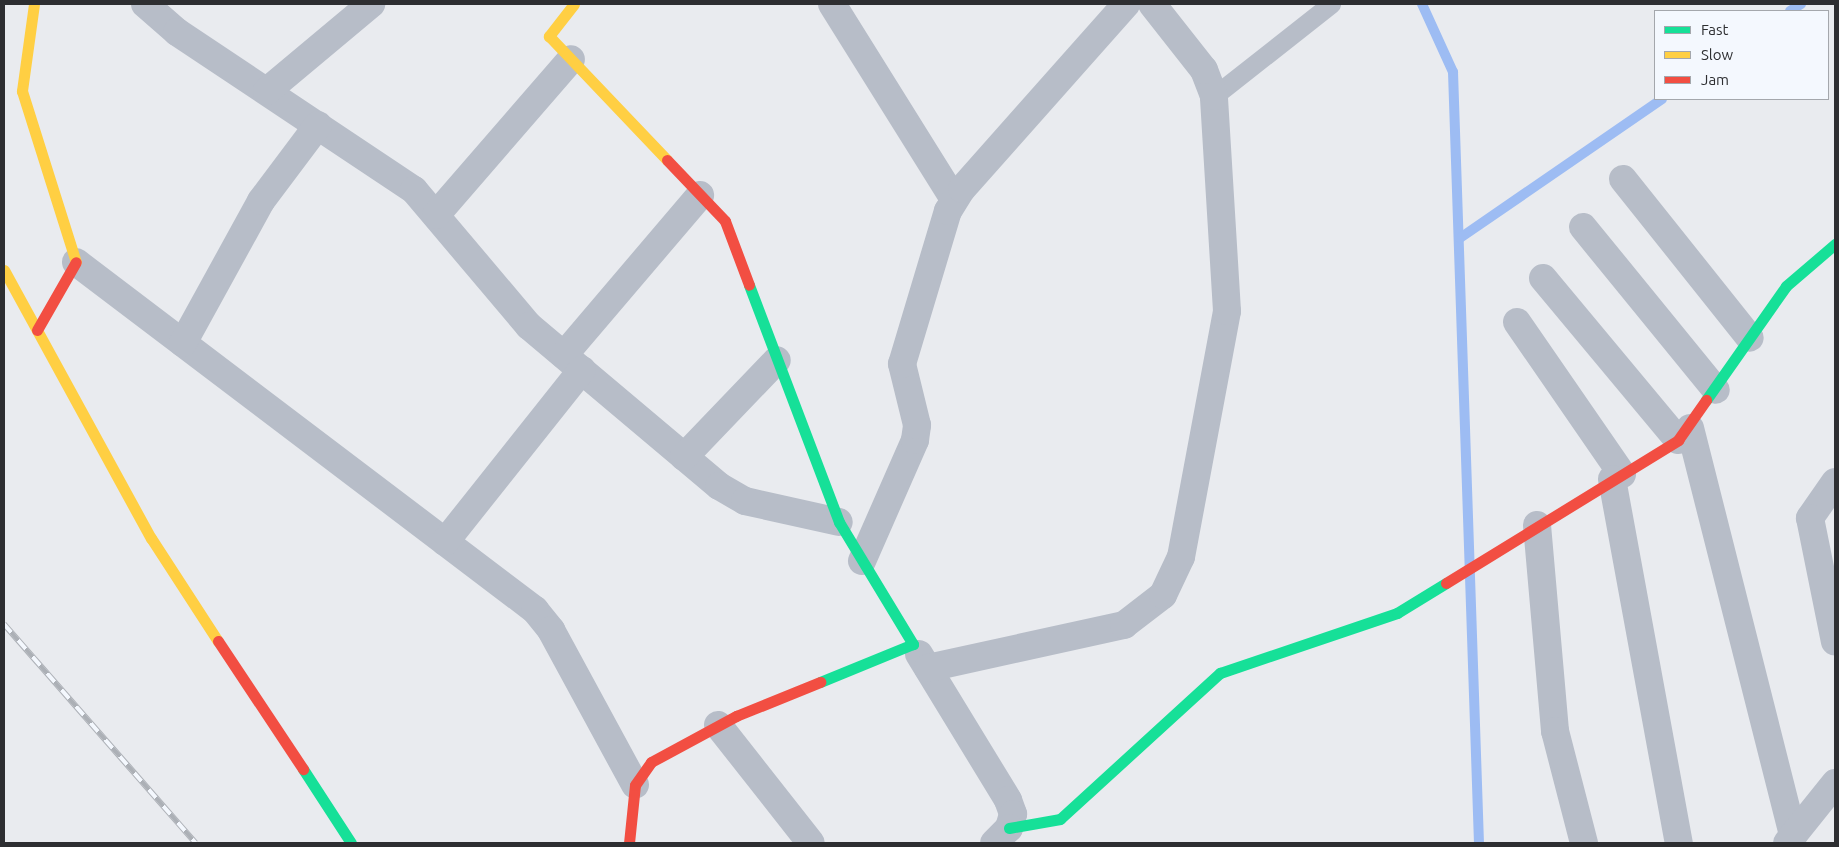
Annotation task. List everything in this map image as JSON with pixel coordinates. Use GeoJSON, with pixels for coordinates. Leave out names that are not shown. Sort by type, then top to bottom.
{"type":"FeatureCollection","features":[{"type":"Feature","properties":{"kind":"street"},"geometry":{"type":"LineString","coordinates":[[34,4],[22,91],[76,262],[544,619],[635,785]]}},
{"type":"Feature","properties":{"kind":"street"},"geometry":{"type":"LineString","coordinates":[[145,4],[177,32],[405,183],[436,215],[520,317],[684,457],[745,501],[839,522]]}},
{"type":"Feature","properties":{"kind":"street"},"geometry":{"type":"LineString","coordinates":[[268,92],[372,4]]}},
{"type":"Feature","properties":{"kind":"street"},"geometry":{"type":"LineString","coordinates":[[574,4],[549,36],[725,221],[839,522],[1008,800],[1013,814],[1002,836]]}},
{"type":"Feature","properties":{"kind":"street"},"geometry":{"type":"LineString","coordinates":[[832,4],[954,199]]}},
{"type":"Feature","properties":{"kind":"street"},"geometry":{"type":"LineString","coordinates":[[862,561],[915,440],[917,425],[902,364],[954,199],[1126,4]]}},
{"type":"Feature","properties":{"kind":"street"},"geometry":{"type":"LineString","coordinates":[[928,668],[1124,625],[1148,611],[1172,578],[1181,558],[1225,334],[1214,96],[1204,70],[1152,4]]}},
{"type":"Feature","properties":{"kind":"street"},"geometry":{"type":"LineString","coordinates":[[436,215],[571,59]]}},
{"type":"Feature","properties":{"kind":"street"},"geometry":{"type":"LineString","coordinates":[[183,343],[261,201],[318,125]]}},
{"type":"Feature","properties":{"kind":"street"},"geometry":{"type":"LineString","coordinates":[[1623,179],[1750,338]]}},
{"type":"Feature","properties":{"kind":"street"},"geometry":{"type":"LineString","coordinates":[[445,542],[573,362],[700,195]]}},
{"type":"Feature","properties":{"kind":"street"},"geometry":{"type":"LineString","coordinates":[[1583,227],[1716,390]]}},
{"type":"Feature","properties":{"kind":"street"},"geometry":{"type":"LineString","coordinates":[[1002,836],[1060,818],[1220,673],[1397,613],[1684,434],[1786,286],[1835,244]]}},
{"type":"Feature","properties":{"kind":"street"},"geometry":{"type":"LineString","coordinates":[[37,330],[76,262]]}},
{"type":"Feature","properties":{"kind":"street"},"geometry":{"type":"LineString","coordinates":[[4,270],[151,538],[351,843]]}},
{"type":"Feature","properties":{"kind":"street"},"geometry":{"type":"LineString","coordinates":[[1543,278],[1684,434],[1790,840]]}},
{"type":"Feature","properties":{"kind":"street"},"geometry":{"type":"LineString","coordinates":[[1517,322],[1617,476],[1679,843]]}},
{"type":"Feature","properties":{"kind":"street"},"geometry":{"type":"LineString","coordinates":[[684,457],[778,360]]}},
{"type":"Feature","properties":{"kind":"street"},"geometry":{"type":"LineString","coordinates":[[1835,482],[1810,518],[1835,642]]}},
{"type":"Feature","properties":{"kind":"street"},"geometry":{"type":"LineString","coordinates":[[1531,528],[1555,731],[1584,843]]}},
{"type":"Feature","properties":{"kind":"street"},"geometry":{"type":"LineString","coordinates":[[629,843],[635,785],[651,762],[718,725],[913,644]]}},
{"type":"Feature","properties":{"kind":"street"},"geometry":{"type":"LineString","coordinates":[[718,725],[812,843]]}},
{"type":"Feature","properties":{"kind":"street"},"geometry":{"type":"LineString","coordinates":[[1790,840],[1835,783]]}},
{"type":"Feature","properties":{"kind":"lane"},"geometry":{"type":"LineString","coordinates":[[1214,96],[1331,4]]}},
{"type":"Feature","properties":{"kind":"waterway"},"geometry":{"type":"LineString","coordinates":[[1422,4],[1453,72],[1479,843]]}},
{"type":"Feature","properties":{"kind":"waterway"},"geometry":{"type":"LineString","coordinates":[[1792,10],[1801,4]]}},
{"type":"Feature","properties":{"kind":"waterway"},"geometry":{"type":"LineString","coordinates":[[1460,238],[1661,100]]}},
{"type":"Feature","properties":{"kind":"railway"},"geometry":{"type":"LineString","coordinates":[[4,624],[196,843]]}},
{"type":"Feature","properties":{"kind":"traffic: fast"},"geometry":{"type":"LineString","coordinates":[[1706,400],[1786,286],[1835,244]]}},
{"type":"Feature","properties":{"kind":"traffic: fast"},"geometry":{"type":"LineString","coordinates":[[749,285],[839,522],[913,644],[820,682]]}},
{"type":"Feature","properties":{"kind":"traffic: fast"},"geometry":{"type":"LineString","coordinates":[[1009,828],[1060,819],[1220,673],[1397,613],[1446,583]]}},
{"type":"Feature","properties":{"kind":"traffic: fast"},"geometry":{"type":"LineString","coordinates":[[303,769],[351,843]]}},
{"type":"Feature","properties":{"kind":"traffic: slow"},"geometry":{"type":"LineString","coordinates":[[34,4],[22,91],[76,262]]}},
{"type":"Feature","properties":{"kind":"traffic: slow"},"geometry":{"type":"LineString","coordinates":[[574,4],[549,36],[667,160]]}},
{"type":"Feature","properties":{"kind":"traffic: slow"},"geometry":{"type":"LineString","coordinates":[[4,270],[151,538],[218,641]]}},
{"type":"Feature","properties":{"kind":"traffic: jam"},"geometry":{"type":"LineString","coordinates":[[667,160],[725,221],[749,285]]}},
{"type":"Feature","properties":{"kind":"traffic: jam"},"geometry":{"type":"LineString","coordinates":[[37,330],[76,262]]}},
{"type":"Feature","properties":{"kind":"traffic: jam"},"geometry":{"type":"LineString","coordinates":[[1446,583],[1678,440],[1706,400]]}},
{"type":"Feature","properties":{"kind":"traffic: jam"},"geometry":{"type":"LineString","coordinates":[[218,641],[303,769]]}},
{"type":"Feature","properties":{"kind":"traffic: jam"},"geometry":{"type":"LineString","coordinates":[[629,843],[635,785],[651,762],[736,716],[820,682]]}}]}
